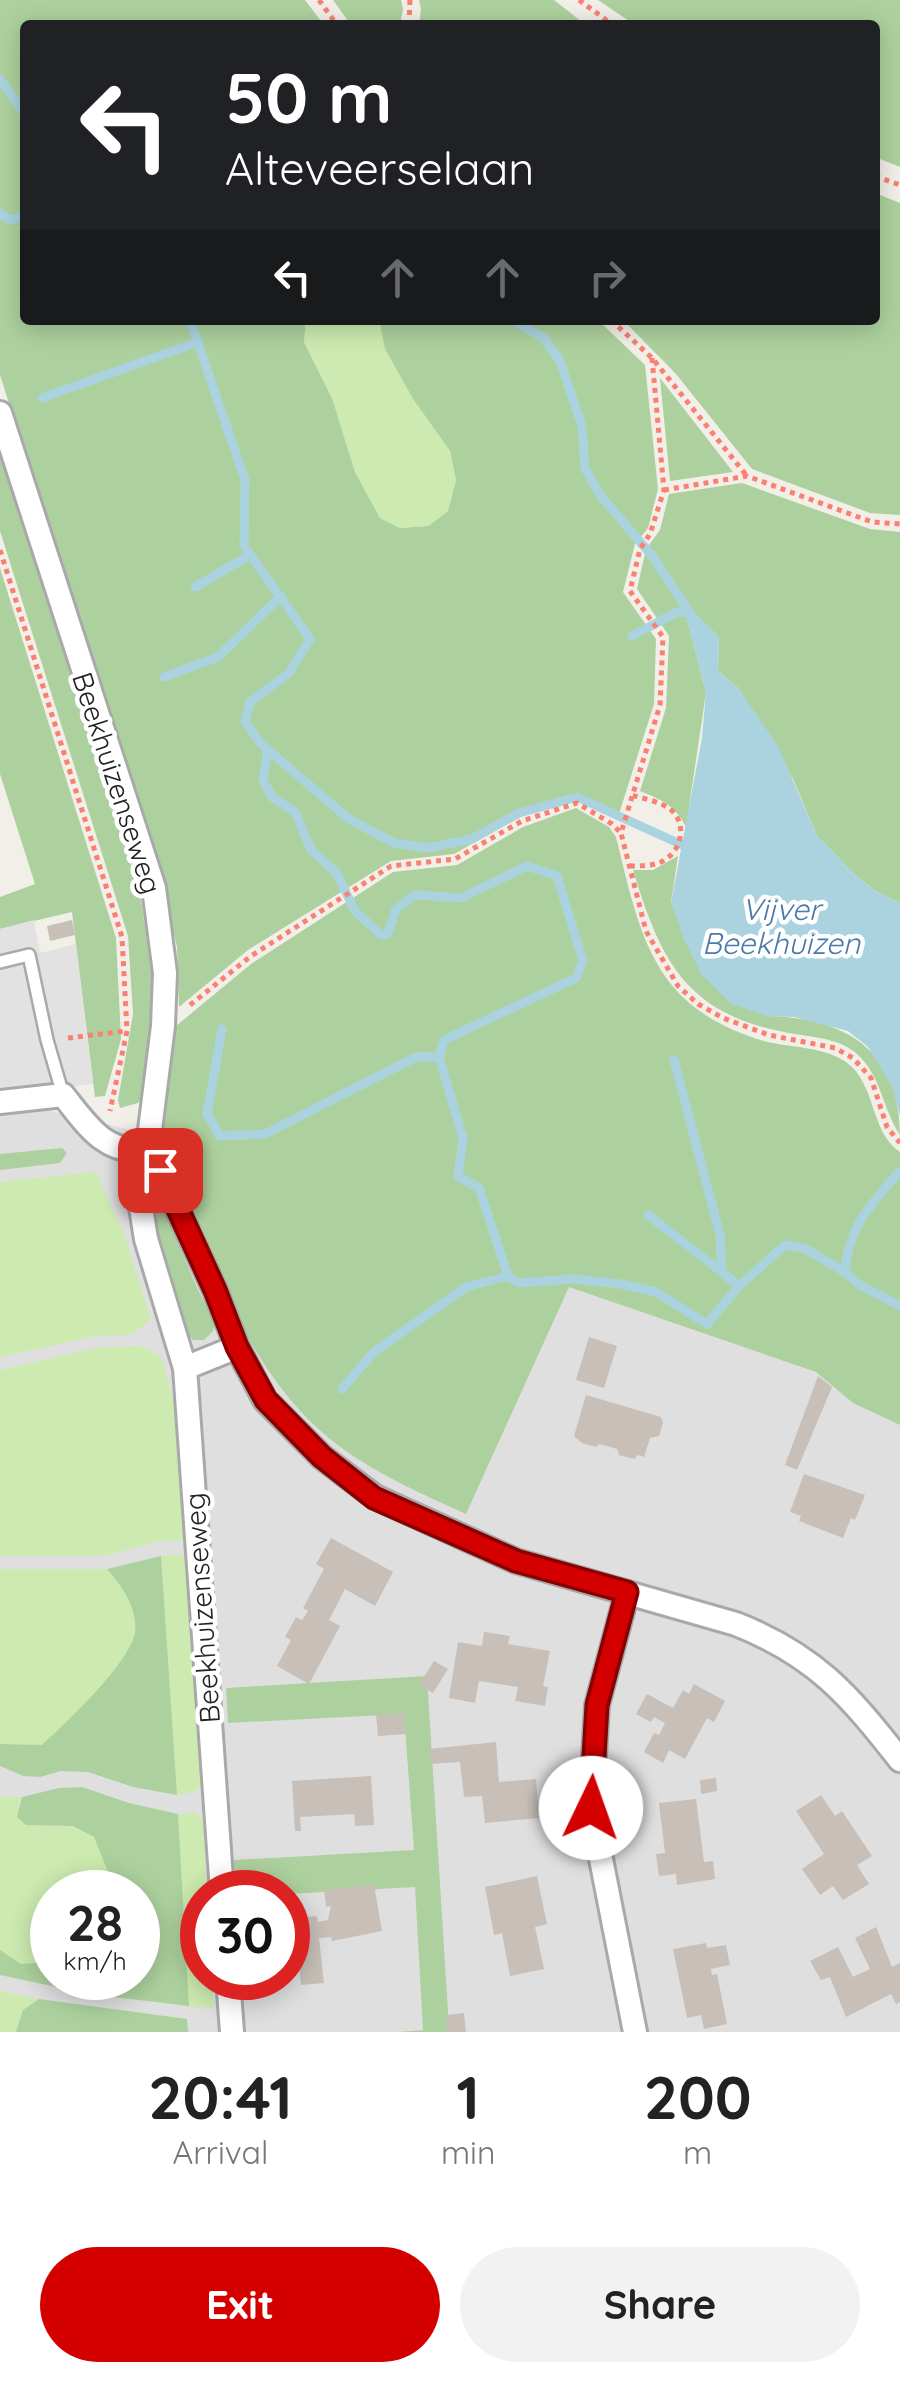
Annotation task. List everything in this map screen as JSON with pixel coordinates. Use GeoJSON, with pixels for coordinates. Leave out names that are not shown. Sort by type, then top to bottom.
{"type":"FeatureCollection","features":[{"type":"Feature","properties":{"kind":"street","name":"Beekhuizenseweg"},"geometry":{"type":"LineString","coordinates":[[0,414],[154,888],[166,973],[164,1026],[132,1148],[146,1239],[185,1368],[220,1870]]}},
{"type":"Feature","properties":{"kind":"street"},"geometry":{"type":"LineString","coordinates":[[0,1102],[63,1095],[91,1130],[132,1148],[215,1290],[237,1347],[266,1400],[322,1457],[374,1498],[516,1561],[769,1637],[826,1675],[853,1700],[900,1760]]}},
{"type":"Feature","properties":{"kind":"street"},"geometry":{"type":"LineString","coordinates":[[185,1368],[237,1347]]}},
{"type":"Feature","properties":{"kind":"street"},"geometry":{"type":"LineString","coordinates":[[627,1592],[597,1705],[591,1808],[634,2032]]}},
{"type":"Feature","properties":{"kind":"street"},"geometry":{"type":"LineString","coordinates":[[230,2000],[232,2032]]}},
{"type":"Feature","properties":{"kind":"lane"},"geometry":{"type":"LineString","coordinates":[[0,962],[29,954],[63,1095]]}},
{"type":"Feature","properties":{"kind":"path"},"geometry":{"type":"LineString","coordinates":[[579,0],[606,20]]}},
{"type":"Feature","properties":{"kind":"path"},"geometry":{"type":"LineString","coordinates":[[616,325],[652,358],[747,476]]}},
{"type":"Feature","properties":{"kind":"path"},"geometry":{"type":"LineString","coordinates":[[652,358],[664,490],[650,534],[640,549],[630,591],[663,637],[660,705],[621,830],[646,931],[678,986],[698,1004],[768,1035],[836,1048],[853,1058],[871,1078],[886,1127],[899,1142]]}},
{"type":"Feature","properties":{"kind":"path"},"geometry":{"type":"LineString","coordinates":[[664,490],[747,476],[872,522],[900,524]]}},
{"type":"Feature","properties":{"kind":"path","name":"Beekhuizenseweg"},"geometry":{"type":"LineString","coordinates":[[0,550],[122,937],[126,1031],[110,1109],[132,1148]]}},
{"type":"Feature","properties":{"kind":"path"},"geometry":{"type":"LineString","coordinates":[[628,866],[663,861],[674,853],[681,835],[676,816],[668,808],[632,795]]}},
{"type":"Feature","properties":{"kind":"path"},"geometry":{"type":"LineString","coordinates":[[47,1040],[164,1026],[251,956],[391,866],[455,860],[522,821],[577,804],[621,830]]}},
{"type":"Feature","properties":{"kind":"shaded area"},"geometry":{"type":"Polygon","coordinates":[[[34,920],[40,953],[76,944],[93,1084],[0,1094],[0,929],[34,920]]]}},
{"type":"Feature","properties":{"kind":"shaded area"},"geometry":{"type":"Polygon","coordinates":[[[38,1108],[900,1312],[900,2032],[0,2032],[0,1113],[38,1108]]]}},
{"type":"Feature","properties":{"kind":"green space"},"geometry":{"type":"Polygon","coordinates":[[[0,0],[305,0],[320,20],[20,20],[20,325],[306,325],[304,342],[332,398],[355,472],[380,518],[400,528],[428,526],[448,511],[456,480],[450,451],[413,399],[385,349],[380,325],[603,325],[645,365],[658,489],[648,528],[635,544],[623,592],[656,639],[654,704],[617,820],[577,800],[521,816],[454,854],[391,861],[248,950],[179,1007],[177,947],[162,884],[0,375],[0,0]]]}},
{"type":"Feature","properties":{"kind":"green space"},"geometry":{"type":"Polygon","coordinates":[[[333,0],[401,0],[401,20],[347,20],[333,0]]]}},
{"type":"Feature","properties":{"kind":"green space"},"geometry":{"type":"Polygon","coordinates":[[[419,0],[554,0],[580,20],[420,20],[419,0]]]}},
{"type":"Feature","properties":{"kind":"green space"},"geometry":{"type":"Polygon","coordinates":[[[598,0],[900,0],[900,167],[880,159],[880,20],[628,20],[598,0]]]}},
{"type":"Feature","properties":{"kind":"green space"},"geometry":{"type":"Polygon","coordinates":[[[880,195],[900,203],[900,515],[870,513],[752,469],[676,374],[628,325],[880,325],[880,195]]]}},
{"type":"Feature","properties":{"kind":"green space"},"geometry":{"type":"Polygon","coordinates":[[[306,325],[380,325],[385,349],[413,399],[450,451],[456,480],[448,511],[428,526],[400,528],[380,518],[355,472],[332,398],[304,342],[306,325]]]}},
{"type":"Feature","properties":{"kind":"green space"},"geometry":{"type":"Polygon","coordinates":[[[660,378],[733,472],[670,481],[660,378]]]}},
{"type":"Feature","properties":{"kind":"green space"},"geometry":{"type":"Polygon","coordinates":[[[0,453],[140,893],[152,974],[152,1029],[144,1095],[138,1103],[120,1108],[118,1100],[133,1014],[128,936],[0,531],[0,453]]]}},
{"type":"Feature","properties":{"kind":"green space"},"geometry":{"type":"Polygon","coordinates":[[[742,483],[870,529],[900,532],[900,903],[856,876],[817,836],[793,779],[738,688],[718,671],[719,637],[683,603],[706,693],[686,827],[667,804],[640,791],[666,708],[669,636],[637,589],[646,549],[660,530],[669,494],[742,483]]]}},
{"type":"Feature","properties":{"kind":"green space"},"geometry":{"type":"Polygon","coordinates":[[[0,568],[116,938],[121,1039],[105,1096],[95,1097],[72,912],[0,929],[0,897],[35,884],[0,774],[0,568]]]}},
{"type":"Feature","properties":{"kind":"green space"},"geometry":{"type":"Polygon","coordinates":[[[576,808],[609,827],[616,837],[645,937],[675,989],[727,1027],[764,1041],[827,1053],[846,1062],[863,1082],[883,1132],[900,1152],[900,1425],[853,1403],[816,1372],[569,1287],[466,1514],[343,1449],[282,1390],[219,1280],[169,1162],[162,1129],[166,1077],[176,1026],[251,964],[393,872],[457,865],[523,827],[576,808]]]}},
{"type":"Feature","properties":{"kind":"green space"},"geometry":{"type":"Polygon","coordinates":[[[678,856],[671,903],[767,1016],[820,1023],[843,1032],[878,1060],[890,1081],[900,1135],[872,1073],[849,1048],[750,1023],[722,1011],[681,977],[654,930],[633,870],[653,870],[678,856]]]}},
{"type":"Feature","properties":{"kind":"green space"},"geometry":{"type":"Polygon","coordinates":[[[62,1148],[67,1153],[60,1163],[0,1170],[0,1154],[62,1148]]]}},
{"type":"Feature","properties":{"kind":"green space"},"geometry":{"type":"Polygon","coordinates":[[[96,1172],[125,1237],[151,1319],[127,1335],[97,1336],[0,1357],[0,1182],[96,1172]]]}},
{"type":"Feature","properties":{"kind":"green space"},"geometry":{"type":"Polygon","coordinates":[[[153,1199],[163,1209],[215,1321],[213,1331],[204,1340],[193,1340],[183,1331],[144,1208],[153,1199]]]}},
{"type":"Feature","properties":{"kind":"green space"},"geometry":{"type":"Polygon","coordinates":[[[140,1346],[161,1356],[175,1406],[187,1540],[160,1541],[104,1556],[0,1556],[0,1370],[100,1347],[140,1346]]]}},
{"type":"Feature","properties":{"kind":"green space"},"geometry":{"type":"Polygon","coordinates":[[[188,1554],[201,1785],[194,1792],[177,1795],[161,1556],[188,1554]]]}},
{"type":"Feature","properties":{"kind":"green space"},"geometry":{"type":"Polygon","coordinates":[[[161,1556],[177,1795],[133,1787],[88,1772],[23,1776],[0,1766],[0,1744],[42,1745],[96,1692],[131,1645],[134,1614],[107,1569],[161,1556]]]}},
{"type":"Feature","properties":{"kind":"green space"},"geometry":{"type":"Polygon","coordinates":[[[0,1569],[107,1569],[134,1614],[135,1632],[122,1659],[96,1692],[42,1745],[0,1744],[0,1569]]]}},
{"type":"Feature","properties":{"kind":"green space"},"geometry":{"type":"Polygon","coordinates":[[[427,1676],[448,2032],[398,2032],[423,2030],[415,1887],[310,1893],[310,1870],[234,1870],[234,1860],[414,1850],[404,1714],[228,1723],[226,1688],[427,1676]]]}},
{"type":"Feature","properties":{"kind":"green space"},"geometry":{"type":"Polygon","coordinates":[[[82,1787],[178,1814],[180,2000],[189,2000],[189,2006],[139,2000],[160,2000],[160,1870],[107,1870],[94,1837],[73,1826],[26,1825],[17,1817],[22,1797],[82,1787]]]}},
{"type":"Feature","properties":{"kind":"green space"},"geometry":{"type":"Polygon","coordinates":[[[0,1797],[22,1797],[18,1805],[26,1825],[73,1826],[95,1837],[108,1870],[30,1870],[30,1963],[21,1964],[0,1950],[0,1797]]]}},
{"type":"Feature","properties":{"kind":"green space"},"geometry":{"type":"Polygon","coordinates":[[[194,1812],[203,1818],[206,1870],[181,1870],[178,1815],[194,1812]]]}},
{"type":"Feature","properties":{"kind":"green space"},"geometry":{"type":"Polygon","coordinates":[[[0,1950],[21,1964],[30,1963],[30,1981],[0,1975],[0,1950]]]}},
{"type":"Feature","properties":{"kind":"green space"},"geometry":{"type":"Polygon","coordinates":[[[0,1991],[38,2000],[23,2010],[16,2032],[0,2032],[0,1991]]]}},
{"type":"Feature","properties":{"kind":"green space"},"geometry":{"type":"Polygon","coordinates":[[[38,2000],[46,2000],[187,2019],[188,2032],[16,2032],[23,2010],[38,2000]]]}},
{"type":"Feature","properties":{"kind":"green space"},"geometry":{"type":"Polygon","coordinates":[[[189,2000],[213,2000],[213,2008],[189,2006],[189,2000]]]}},
{"type":"Feature","properties":{"kind":"water","name":"Vijver Beekhuizen"},"geometry":{"type":"Polygon","coordinates":[[[682,600],[719,637],[718,671],[738,688],[778,746],[817,836],[856,876],[900,903],[900,1116],[892,1086],[868,1047],[848,1031],[795,1017],[766,1016],[730,1003],[702,975],[684,939],[671,903],[702,738],[706,693],[682,600]]]}},
{"type":"Feature","properties":{"kind":"building"},"geometry":{"type":"Polygon","coordinates":[[[72,920],[75,935],[50,941],[47,926],[72,920]]]}},
{"type":"Feature","properties":{"kind":"building"},"geometry":{"type":"Polygon","coordinates":[[[589,1337],[617,1346],[604,1388],[576,1380],[589,1337]]]}},
{"type":"Feature","properties":{"kind":"building"},"geometry":{"type":"Polygon","coordinates":[[[818,1376],[832,1387],[797,1470],[785,1465],[818,1376]]]}},
{"type":"Feature","properties":{"kind":"building"},"geometry":{"type":"Polygon","coordinates":[[[586,1395],[661,1417],[659,1436],[650,1438],[644,1457],[619,1455],[617,1449],[582,1443],[574,1436],[586,1395]]]}},
{"type":"Feature","properties":{"kind":"building"},"geometry":{"type":"Polygon","coordinates":[[[804,1474],[865,1495],[843,1538],[799,1521],[801,1516],[790,1512],[804,1474]]]}},
{"type":"Feature","properties":{"kind":"building"},"geometry":{"type":"Polygon","coordinates":[[[331,1538],[393,1572],[375,1606],[345,1589],[329,1620],[340,1626],[309,1684],[277,1666],[291,1640],[285,1637],[296,1617],[302,1620],[308,1611],[303,1608],[324,1569],[316,1564],[331,1538]]]}},
{"type":"Feature","properties":{"kind":"building"},"geometry":{"type":"Polygon","coordinates":[[[484,1632],[510,1636],[508,1644],[550,1651],[543,1686],[548,1687],[545,1706],[515,1701],[518,1687],[479,1681],[475,1703],[449,1698],[458,1642],[482,1646],[484,1632]]]}},
{"type":"Feature","properties":{"kind":"building"},"geometry":{"type":"Polygon","coordinates":[[[434,1661],[448,1669],[433,1693],[419,1685],[434,1661]]]}},
{"type":"Feature","properties":{"kind":"building"},"geometry":{"type":"Polygon","coordinates":[[[694,1684],[725,1701],[714,1722],[707,1718],[685,1759],[669,1750],[663,1763],[644,1752],[654,1733],[659,1735],[665,1723],[654,1717],[651,1722],[636,1714],[647,1694],[673,1708],[683,1690],[689,1694],[694,1684]]]}},
{"type":"Feature","properties":{"kind":"building"},"geometry":{"type":"Polygon","coordinates":[[[404,1713],[406,1734],[378,1736],[376,1715],[404,1713]]]}},
{"type":"Feature","properties":{"kind":"building"},"geometry":{"type":"Polygon","coordinates":[[[496,1742],[499,1782],[536,1779],[539,1818],[485,1823],[482,1796],[464,1797],[460,1762],[431,1764],[429,1749],[496,1742]]]}},
{"type":"Feature","properties":{"kind":"building"},"geometry":{"type":"Polygon","coordinates":[[[371,1776],[374,1825],[355,1826],[354,1814],[300,1817],[301,1831],[295,1831],[292,1781],[371,1776]]]}},
{"type":"Feature","properties":{"kind":"building"},"geometry":{"type":"Polygon","coordinates":[[[716,1778],[717,1791],[701,1794],[700,1780],[716,1778]]]}},
{"type":"Feature","properties":{"kind":"building"},"geometry":{"type":"Polygon","coordinates":[[[821,1795],[835,1816],[842,1811],[872,1856],[857,1865],[869,1884],[843,1900],[833,1886],[820,1895],[802,1869],[824,1854],[796,1811],[821,1795]]]}},
{"type":"Feature","properties":{"kind":"building"},"geometry":{"type":"Polygon","coordinates":[[[696,1799],[704,1862],[713,1861],[715,1879],[677,1885],[676,1874],[659,1876],[656,1854],[665,1853],[659,1803],[696,1799]]]}},
{"type":"Feature","properties":{"kind":"building"},"geometry":{"type":"Polygon","coordinates":[[[537,1876],[547,1924],[535,1927],[544,1969],[510,1976],[502,1933],[494,1935],[485,1887],[537,1876]]]}},
{"type":"Feature","properties":{"kind":"building"},"geometry":{"type":"Polygon","coordinates":[[[374,1885],[382,1931],[332,1941],[331,1937],[319,1938],[324,1983],[310,1984],[310,1917],[317,1916],[318,1922],[328,1920],[331,1906],[326,1907],[324,1890],[374,1885]]]}},
{"type":"Feature","properties":{"kind":"building"},"geometry":{"type":"Polygon","coordinates":[[[876,1927],[892,1967],[900,1963],[900,2002],[896,2004],[891,1994],[846,2017],[830,1977],[821,1980],[810,1961],[838,1947],[853,1977],[870,1969],[855,1938],[876,1927]]]}},
{"type":"Feature","properties":{"kind":"building"},"geometry":{"type":"Polygon","coordinates":[[[706,1943],[707,1948],[726,1945],[730,1965],[711,1969],[712,1975],[717,1974],[727,2024],[704,2029],[701,2015],[687,2018],[673,1949],[706,1943]]]}},
{"type":"Feature","properties":{"kind":"building"},"geometry":{"type":"Polygon","coordinates":[[[464,2013],[466,2032],[447,2032],[446,2015],[464,2013]]]}},
{"type":"Feature","properties":{"kind":"waterway"},"geometry":{"type":"LineString","coordinates":[[0,79],[20,107]]}},
{"type":"Feature","properties":{"kind":"waterway"},"geometry":{"type":"LineString","coordinates":[[0,213],[10,220],[20,217]]}},
{"type":"Feature","properties":{"kind":"waterway"},"geometry":{"type":"LineString","coordinates":[[192,325],[245,480],[244,546],[310,639],[289,673],[250,702],[245,721],[261,744],[349,819],[394,843],[428,848],[472,839],[519,813],[577,797],[689,848]]}},
{"type":"Feature","properties":{"kind":"waterway"},"geometry":{"type":"LineString","coordinates":[[521,325],[544,338],[560,361],[582,426],[585,468],[600,495],[653,557],[688,610]]}},
{"type":"Feature","properties":{"kind":"waterway"},"geometry":{"type":"LineString","coordinates":[[42,398],[198,342]]}},
{"type":"Feature","properties":{"kind":"waterway"},"geometry":{"type":"LineString","coordinates":[[195,587],[250,555]]}},
{"type":"Feature","properties":{"kind":"waterway"},"geometry":{"type":"LineString","coordinates":[[164,677],[218,657],[281,596]]}},
{"type":"Feature","properties":{"kind":"waterway"},"geometry":{"type":"LineString","coordinates":[[632,636],[677,612],[690,613]]}},
{"type":"Feature","properties":{"kind":"waterway"},"geometry":{"type":"LineString","coordinates":[[268,749],[263,780],[272,797],[296,813],[311,850],[336,872],[355,911],[381,935],[388,934],[396,909],[415,895],[461,898],[527,866],[557,876],[583,961],[576,978],[444,1040],[439,1057],[463,1138],[458,1176],[479,1188],[508,1276],[519,1283],[573,1279],[656,1292],[707,1324],[739,1286],[785,1245],[804,1248],[845,1272]]}},
{"type":"Feature","properties":{"kind":"waterway"},"geometry":{"type":"LineString","coordinates":[[222,1029],[207,1114],[220,1136],[265,1134],[416,1057],[439,1057]]}},
{"type":"Feature","properties":{"kind":"waterway"},"geometry":{"type":"LineString","coordinates":[[674,1060],[720,1235],[722,1272],[739,1286]]}},
{"type":"Feature","properties":{"kind":"waterway"},"geometry":{"type":"LineString","coordinates":[[900,1171],[856,1229],[845,1272],[858,1284],[900,1306]]}},
{"type":"Feature","properties":{"kind":"waterway"},"geometry":{"type":"LineString","coordinates":[[648,1215],[722,1272]]}},
{"type":"Feature","properties":{"kind":"waterway"},"geometry":{"type":"LineString","coordinates":[[342,1389],[374,1352],[466,1287],[508,1276]]}},
{"type":"Feature","properties":{"kind":"route"},"geometry":{"type":"LineString","coordinates":[[160,1170],[237,1347],[266,1400],[322,1457],[374,1498],[516,1561],[627,1592],[597,1705],[591,1808]]}}]}
